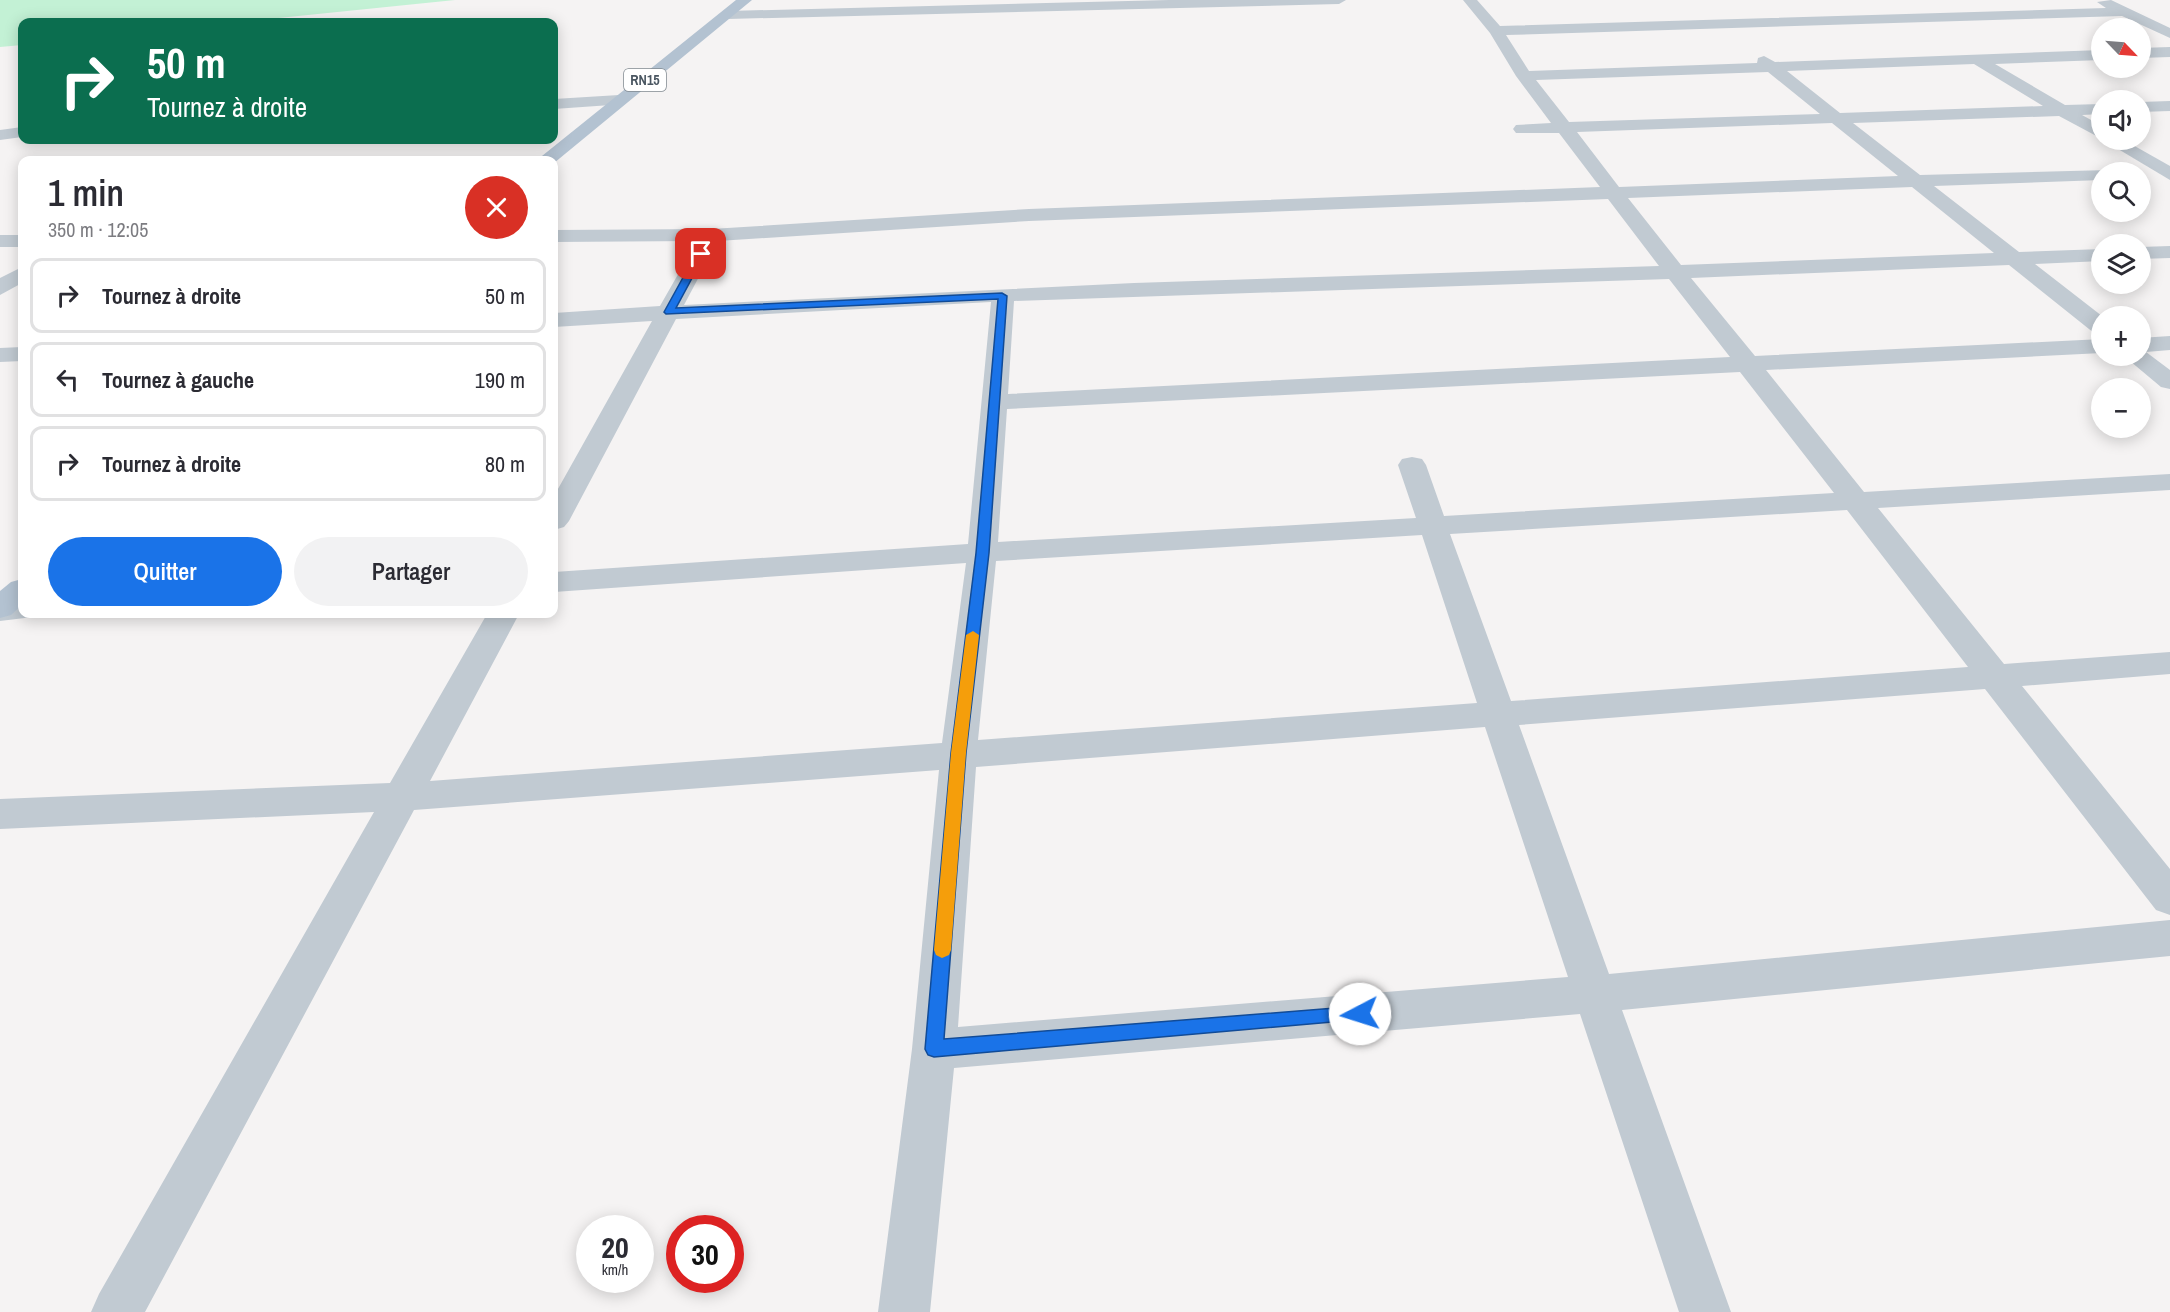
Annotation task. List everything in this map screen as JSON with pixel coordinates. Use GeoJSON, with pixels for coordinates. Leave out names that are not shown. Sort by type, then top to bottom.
{"type":"FeatureCollection","features":[{"type":"Feature","properties":{"kind":"main road","name":"RN15"},"geometry":{"type":"LineString","coordinates":[[551,156],[745,0]]}},
{"type":"Feature","properties":{"kind":"main road"},"geometry":{"type":"LineString","coordinates":[[0,610],[18,593]]}},
{"type":"Feature","properties":{"kind":"street"},"geometry":{"type":"LineString","coordinates":[[728,15],[1339,0]]}},
{"type":"Feature","properties":{"kind":"street"},"geometry":{"type":"LineString","coordinates":[[1470,0],[1496,31],[1524,76],[1674,271],[2170,898]]}},
{"type":"Feature","properties":{"kind":"street"},"geometry":{"type":"LineString","coordinates":[[2101,0],[2170,34]]}},
{"type":"Feature","properties":{"kind":"street"},"geometry":{"type":"LineString","coordinates":[[1885,5],[2091,127]]}},
{"type":"Feature","properties":{"kind":"street"},"geometry":{"type":"LineString","coordinates":[[1696,6],[2091,319]]}},
{"type":"Feature","properties":{"kind":"street"},"geometry":{"type":"LineString","coordinates":[[1496,31],[2123,12]]}},
{"type":"Feature","properties":{"kind":"street"},"geometry":{"type":"LineString","coordinates":[[2151,53],[2170,52]]}},
{"type":"Feature","properties":{"kind":"street"},"geometry":{"type":"LineString","coordinates":[[1524,76],[2091,55]]}},
{"type":"Feature","properties":{"kind":"street"},"geometry":{"type":"LineString","coordinates":[[558,104],[619,100]]}},
{"type":"Feature","properties":{"kind":"street"},"geometry":{"type":"LineString","coordinates":[[2151,107],[2170,106]]}},
{"type":"Feature","properties":{"kind":"street"},"geometry":{"type":"LineString","coordinates":[[1522,129],[2091,109]]}},
{"type":"Feature","properties":{"kind":"street"},"geometry":{"type":"LineString","coordinates":[[0,135],[18,133]]}},
{"type":"Feature","properties":{"kind":"street"},"geometry":{"type":"LineString","coordinates":[[2130,150],[2168,172]]}},
{"type":"Feature","properties":{"kind":"street"},"geometry":{"type":"LineString","coordinates":[[2151,172],[2168,172]]}},
{"type":"Feature","properties":{"kind":"street"},"geometry":{"type":"LineString","coordinates":[[558,236],[711,235],[1029,215],[2091,174]]}},
{"type":"Feature","properties":{"kind":"street"},"geometry":{"type":"LineString","coordinates":[[558,514],[711,235]]}},
{"type":"Feature","properties":{"kind":"street"},"geometry":{"type":"LineString","coordinates":[[0,241],[18,241]]}},
{"type":"Feature","properties":{"kind":"street"},"geometry":{"type":"LineString","coordinates":[[2151,253],[2170,252]]}},
{"type":"Feature","properties":{"kind":"street"},"geometry":{"type":"LineString","coordinates":[[558,320],[1002,296],[2091,256]]}},
{"type":"Feature","properties":{"kind":"street"},"geometry":{"type":"LineString","coordinates":[[0,288],[18,277]]}},
{"type":"Feature","properties":{"kind":"street"},"geometry":{"type":"LineString","coordinates":[[904,1312],[934,1049],[959,753],[982,553],[1002,296]]}},
{"type":"Feature","properties":{"kind":"street"},"geometry":{"type":"LineString","coordinates":[[2151,344],[2170,343]]}},
{"type":"Feature","properties":{"kind":"street"},"geometry":{"type":"LineString","coordinates":[[994,402],[2091,347]]}},
{"type":"Feature","properties":{"kind":"street"},"geometry":{"type":"LineString","coordinates":[[0,355],[18,354]]}},
{"type":"Feature","properties":{"kind":"street"},"geometry":{"type":"LineString","coordinates":[[2149,366],[2170,382]]}},
{"type":"Feature","properties":{"kind":"street"},"geometry":{"type":"LineString","coordinates":[[1412,465],[1705,1312]]}},
{"type":"Feature","properties":{"kind":"street"},"geometry":{"type":"LineString","coordinates":[[558,582],[982,553],[2170,482]]}},
{"type":"Feature","properties":{"kind":"street"},"geometry":{"type":"LineString","coordinates":[[0,610],[18,610]]}},
{"type":"Feature","properties":{"kind":"street"},"geometry":{"type":"LineString","coordinates":[[117,1312],[501,618]]}},
{"type":"Feature","properties":{"kind":"street"},"geometry":{"type":"LineString","coordinates":[[0,814],[402,797],[1498,712],[2170,663]]}},
{"type":"Feature","properties":{"kind":"street"},"geometry":{"type":"LineString","coordinates":[[934,1049],[1596,994],[2170,938]]}},
{"type":"Feature","properties":{"kind":"green space"},"geometry":{"type":"Polygon","coordinates":[[[0,0],[455,0],[278,18],[18,18],[18,45],[0,47],[0,0]]]}},
{"type":"Feature","properties":{"kind":"slow traffic"},"geometry":{"type":"LineString","coordinates":[[942,950],[959,753],[973,635]]}},
{"type":"Feature","properties":{"kind":"route"},"geometry":{"type":"LineString","coordinates":[[701,254],[669,312],[1002,296],[982,553],[959,753],[934,1049],[1360,1014]]}}]}
